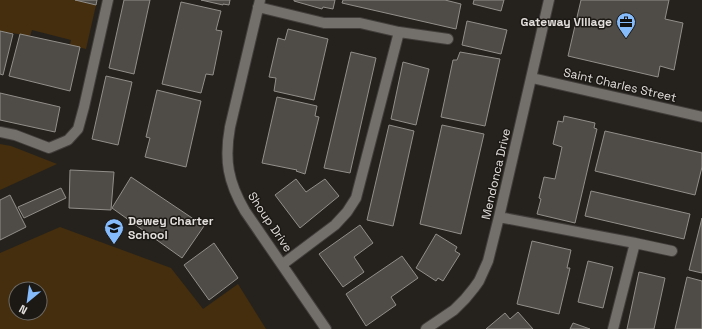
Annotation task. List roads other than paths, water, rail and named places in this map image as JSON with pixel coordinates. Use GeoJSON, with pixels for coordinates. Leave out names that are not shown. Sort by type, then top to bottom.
{"type":"FeatureCollection","features":[{"type":"Feature","properties":{"kind":"street"},"geometry":{"type":"LineString","coordinates":[[0,132],[15,135],[50,148],[68,140],[78,129],[108,0]]}},
{"type":"Feature","properties":{"kind":"street","name":"Mendonca Drive"},"geometry":{"type":"LineString","coordinates":[[426,329],[454,310],[465,299],[474,288],[488,261],[549,0]]}},
{"type":"Feature","properties":{"kind":"street"},"geometry":{"type":"LineString","coordinates":[[259,4],[324,23],[360,23],[399,32],[448,39]]}},
{"type":"Feature","properties":{"kind":"street","name":"Shoup Drive"},"geometry":{"type":"LineString","coordinates":[[259,4],[230,127],[227,148],[228,170],[239,201],[326,329]]}},
{"type":"Feature","properties":{"kind":"street"},"geometry":{"type":"LineString","coordinates":[[283,264],[335,225],[348,212],[356,198],[399,32]]}},
{"type":"Feature","properties":{"kind":"street","name":"Saint Charles Street"},"geometry":{"type":"LineString","coordinates":[[532,78],[702,117]]}},
{"type":"Feature","properties":{"kind":"street"},"geometry":{"type":"LineString","coordinates":[[499,217],[672,251]]}},
{"type":"Feature","properties":{"kind":"street"},"geometry":{"type":"LineString","coordinates":[[614,329],[635,243]]}},
{"type":"Feature","properties":{"kind":"place","name":"Gateway Village"},"geometry":{"type":"Point","coordinates":[626,39]}},
{"type":"Feature","properties":{"kind":"place","name":"Dewey Charter School"},"geometry":{"type":"Point","coordinates":[114,245]}}]}
